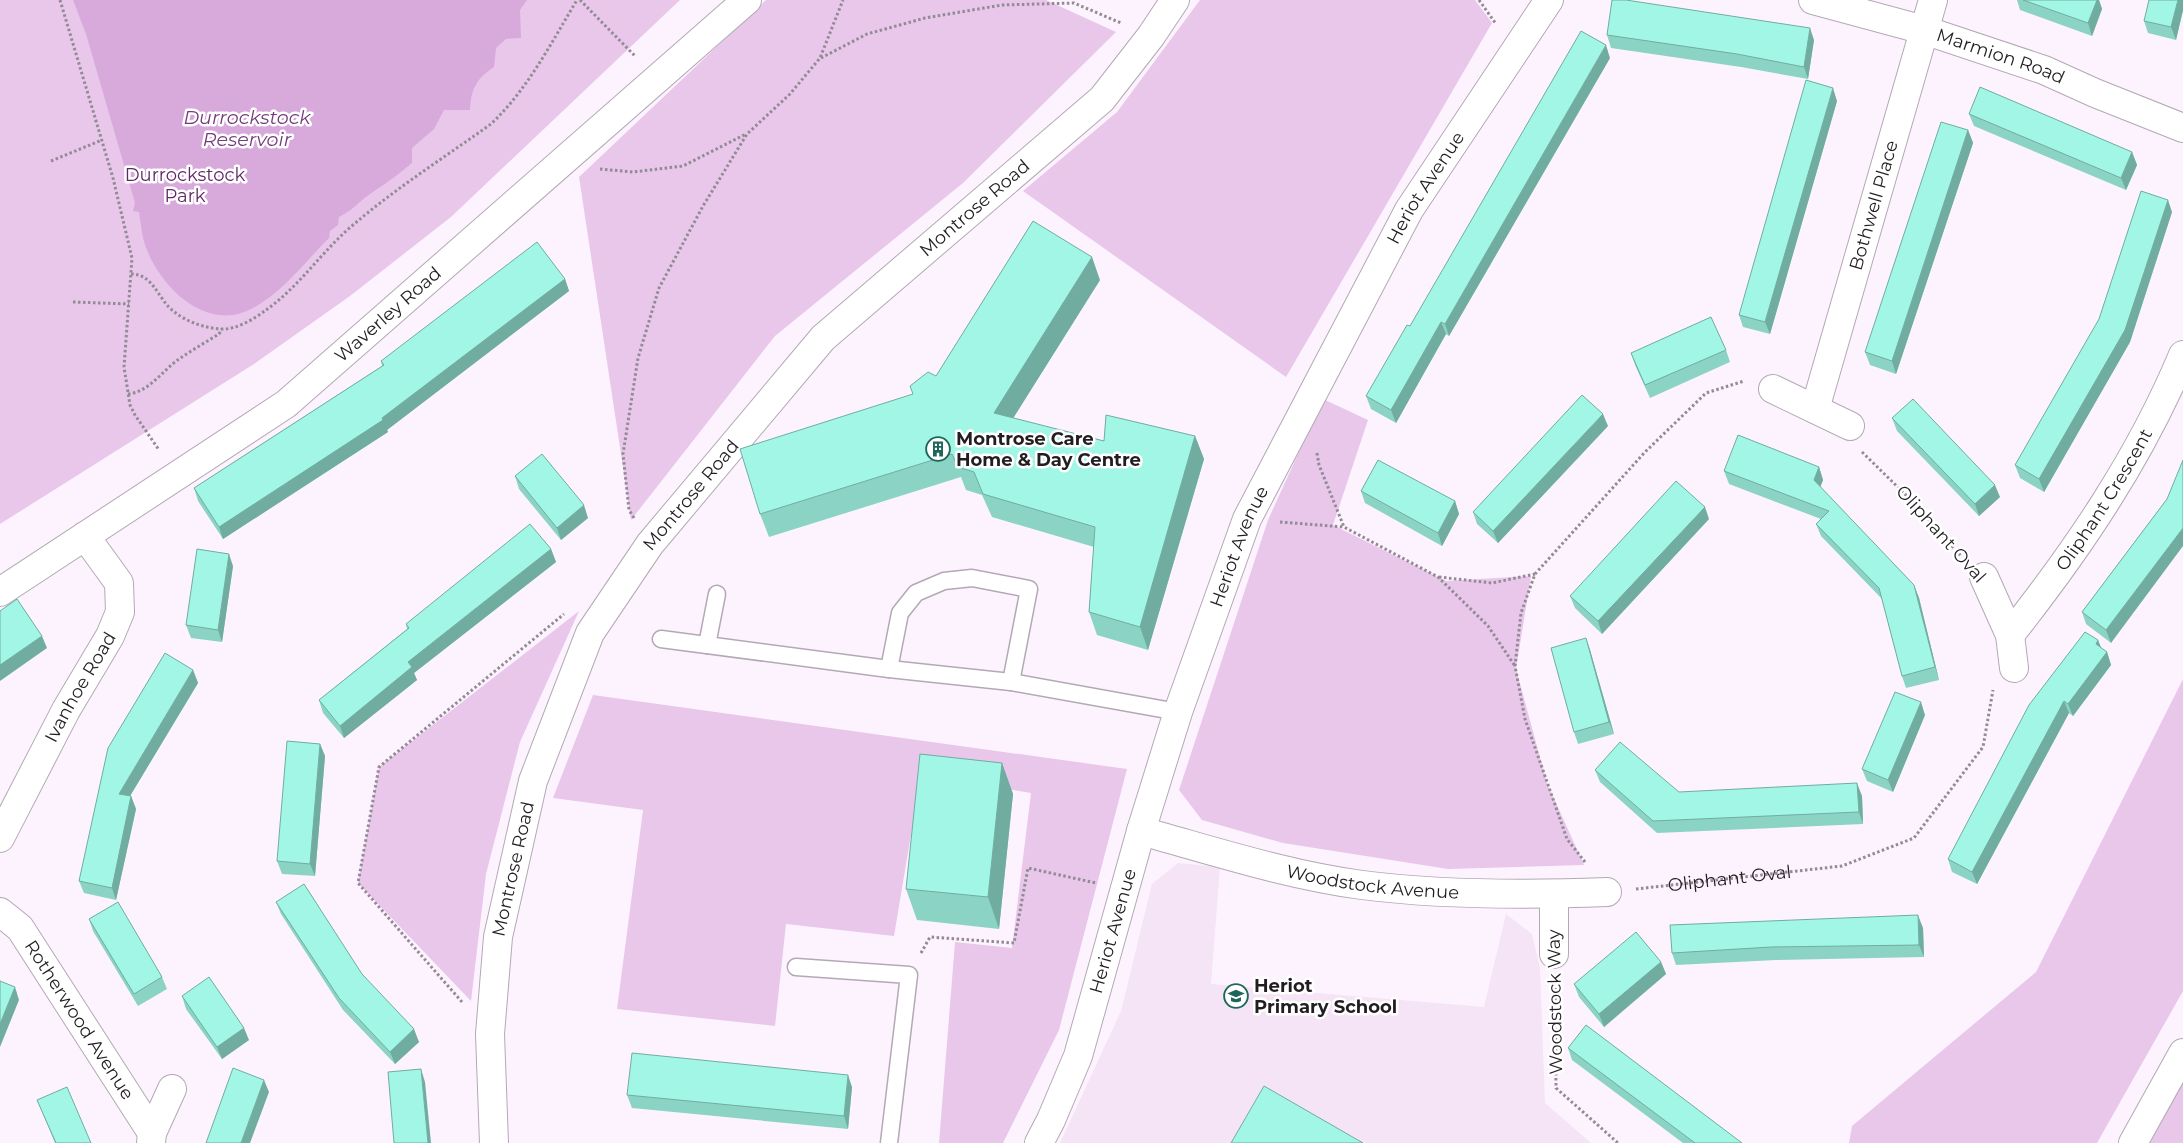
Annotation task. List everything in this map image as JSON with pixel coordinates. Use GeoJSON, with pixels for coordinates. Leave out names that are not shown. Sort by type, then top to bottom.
{"type":"FeatureCollection","features":[{"type":"Feature","properties":{"kind":"street","name":"Waverley Road"},"geometry":{"type":"LineString","coordinates":[[0,592],[286,404],[747,0]]}},
{"type":"Feature","properties":{"kind":"street","name":"Montrose Road"},"geometry":{"type":"LineString","coordinates":[[494,1143],[490,1034],[498,937],[533,781],[590,634],[650,544],[823,338],[1102,98],[1151,36],[1175,0]]}},
{"type":"Feature","properties":{"kind":"street","name":"Heriot Avenue"},"geometry":{"type":"LineString","coordinates":[[1039,1143],[1051,1120],[1078,1056],[1141,832],[1178,712],[1247,519],[1409,210],[1548,0]]}},
{"type":"Feature","properties":{"kind":"street","name":"Marmion Road"},"geometry":{"type":"LineString","coordinates":[[1813,0],[1924,30],[2044,70],[2095,93],[2183,128]]}},
{"type":"Feature","properties":{"kind":"street","name":"Bothwell Place"},"geometry":{"type":"LineString","coordinates":[[1816,409],[1933,0]]}},
{"type":"Feature","properties":{"kind":"street","name":"Oliphant Crescent"},"geometry":{"type":"LineString","coordinates":[[2010,636],[2055,579],[2102,510],[2168,392],[2183,355]]}},
{"type":"Feature","properties":{"kind":"street"},"geometry":{"type":"LineString","coordinates":[[1773,389],[1850,426]]}},
{"type":"Feature","properties":{"kind":"street","name":"Ivanhoe Road"},"geometry":{"type":"LineString","coordinates":[[0,838],[66,710],[110,636],[120,612],[119,583],[85,536]]}},
{"type":"Feature","properties":{"kind":"street","name":"Oliphant Oval"},"geometry":{"type":"LineString","coordinates":[[1984,577],[2010,636],[2014,668]]}},
{"type":"Feature","properties":{"kind":"street","name":"Woodstock Avenue"},"geometry":{"type":"LineString","coordinates":[[1141,832],[1288,871],[1362,885],[1554,894],[1607,892]]}},
{"type":"Feature","properties":{"kind":"street","name":"Woodstock Way"},"geometry":{"type":"LineString","coordinates":[[1554,894],[1554,954]]}},
{"type":"Feature","properties":{"kind":"street","name":"Rotherwood Avenue"},"geometry":{"type":"LineString","coordinates":[[0,912],[20,928],[152,1138]]}},
{"type":"Feature","properties":{"kind":"street"},"geometry":{"type":"LineString","coordinates":[[2133,1143],[2183,1053]]}},
{"type":"Feature","properties":{"kind":"street","name":"Rotherwood Avenue"},"geometry":{"type":"LineString","coordinates":[[152,1138],[172,1089]]}},
{"type":"Feature","properties":{"kind":"lane"},"geometry":{"type":"LineString","coordinates":[[890,669],[900,613],[916,593],[944,581],[972,578],[1029,588],[1012,682]]}},
{"type":"Feature","properties":{"kind":"lane"},"geometry":{"type":"LineString","coordinates":[[707,645],[717,594]]}},
{"type":"Feature","properties":{"kind":"lane"},"geometry":{"type":"LineString","coordinates":[[661,639],[890,669],[1012,682],[1178,712]]}},
{"type":"Feature","properties":{"kind":"lane"},"geometry":{"type":"LineString","coordinates":[[796,967],[909,976],[889,1143]]}},
{"type":"Feature","properties":{"kind":"path"},"geometry":{"type":"LineString","coordinates":[[60,0],[114,178],[132,258],[124,367],[128,394],[134,416],[177,476]]}},
{"type":"Feature","properties":{"kind":"path"},"geometry":{"type":"LineString","coordinates":[[131,274],[141,274],[171,309],[185,319],[202,326],[222,329],[246,322],[267,310],[352,225],[491,124],[510,106],[535,71],[579,0],[657,79]]}},
{"type":"Feature","properties":{"kind":"path"},"geometry":{"type":"LineString","coordinates":[[570,155],[595,168],[633,172],[683,166],[746,134],[790,94],[820,58],[843,0]]}},
{"type":"Feature","properties":{"kind":"path"},"geometry":{"type":"LineString","coordinates":[[820,58],[867,34],[925,18],[1002,5],[1074,4],[1151,36]]}},
{"type":"Feature","properties":{"kind":"path"},"geometry":{"type":"LineString","coordinates":[[650,544],[629,510],[623,454],[638,358],[660,288],[703,206],[746,134]]}},
{"type":"Feature","properties":{"kind":"path"},"geometry":{"type":"LineString","coordinates":[[51,161],[102,140]]}},
{"type":"Feature","properties":{"kind":"path"},"geometry":{"type":"LineString","coordinates":[[73,302],[129,304]]}},
{"type":"Feature","properties":{"kind":"path"},"geometry":{"type":"LineString","coordinates":[[128,394],[138,393],[147,387],[180,359],[219,334],[222,329]]}},
{"type":"Feature","properties":{"kind":"path"},"geometry":{"type":"LineString","coordinates":[[1607,892],[1567,839],[1525,719],[1515,666],[1521,613],[1536,574],[1645,452],[1706,393],[1742,380],[1773,389]]}},
{"type":"Feature","properties":{"kind":"path","name":"Oliphant Oval"},"geometry":{"type":"LineString","coordinates":[[1850,426],[1855,445],[1912,500],[1967,563],[1984,577]]}},
{"type":"Feature","properties":{"kind":"path"},"geometry":{"type":"LineString","coordinates":[[1317,448],[1319,465],[1344,527]]}},
{"type":"Feature","properties":{"kind":"path"},"geometry":{"type":"LineString","coordinates":[[1247,519],[1344,527],[1438,577],[1488,626],[1515,666]]}},
{"type":"Feature","properties":{"kind":"path"},"geometry":{"type":"LineString","coordinates":[[1438,577],[1492,583],[1536,574]]}},
{"type":"Feature","properties":{"kind":"path"},"geometry":{"type":"LineString","coordinates":[[490,1034],[358,883],[379,767],[567,612]]}},
{"type":"Feature","properties":{"kind":"path","name":"Oliphant Oval"},"geometry":{"type":"LineString","coordinates":[[1607,892],[1842,866],[1914,838],[1982,746],[1996,675],[2014,668]]}},
{"type":"Feature","properties":{"kind":"path"},"geometry":{"type":"LineString","coordinates":[[909,976],[930,937],[1014,943],[1028,868],[1126,889]]}},
{"type":"Feature","properties":{"kind":"path","name":"Woodstock Way"},"geometry":{"type":"LineString","coordinates":[[1554,954],[1556,1088],[1618,1143]]}},
{"type":"Feature","properties":{"kind":"shaded area","name":"Heriot Primary School"},"geometry":{"type":"Polygon","coordinates":[[[1178,863],[1220,867],[1211,984],[1484,1007],[1506,914],[1532,934],[1540,968],[1545,1103],[1591,1143],[1060,1143],[1121,1011],[1152,884],[1178,863]]]}},
{"type":"Feature","properties":{"kind":"green space","name":"Durrockstock Park"},"geometry":{"type":"Polygon","coordinates":[[[0,0],[680,0],[451,217],[350,296],[254,364],[0,524],[0,0]]]}},
{"type":"Feature","properties":{"kind":"green space"},"geometry":{"type":"Polygon","coordinates":[[[766,0],[1046,0],[1116,32],[963,183],[775,336],[631,520],[579,177],[766,0]]]}},
{"type":"Feature","properties":{"kind":"green space"},"geometry":{"type":"Polygon","coordinates":[[[1200,0],[1475,0],[1492,23],[1286,377],[1023,191],[1117,112],[1200,0]]]}},
{"type":"Feature","properties":{"kind":"green space"},"geometry":{"type":"Polygon","coordinates":[[[1323,399],[1368,420],[1333,525],[1446,581],[1531,576],[1516,669],[1547,783],[1584,865],[1448,869],[1283,843],[1202,820],[1179,790],[1268,520],[1323,399]]]}},
{"type":"Feature","properties":{"kind":"green space"},"geometry":{"type":"Polygon","coordinates":[[[579,611],[520,742],[486,874],[471,1001],[358,883],[379,767],[579,611]]]}},
{"type":"Feature","properties":{"kind":"green space"},"geometry":{"type":"Polygon","coordinates":[[[2183,679],[2183,991],[2097,1143],[1849,1143],[1852,1126],[2036,972],[2183,679]]]}},
{"type":"Feature","properties":{"kind":"green space"},"geometry":{"type":"Polygon","coordinates":[[[593,695],[1127,769],[1059,1030],[1003,1143],[939,1143],[955,942],[1012,948],[1031,793],[921,775],[894,936],[786,924],[775,1026],[617,1009],[643,810],[553,798],[593,695]]]}},
{"type":"Feature","properties":{"kind":"green space"},"geometry":{"type":"Polygon","coordinates":[[[2183,1065],[2183,1143],[2139,1143],[2183,1065]]]}},
{"type":"Feature","properties":{"kind":"water","name":"Durrockstock Reservoir"},"geometry":{"type":"Polygon","coordinates":[[[73,0],[527,0],[520,10],[521,38],[506,39],[496,48],[494,67],[479,80],[473,90],[470,110],[444,110],[434,129],[412,148],[412,163],[339,217],[338,225],[330,231],[329,238],[274,294],[253,308],[236,314],[220,315],[204,311],[176,293],[154,265],[147,250],[139,212],[133,211],[135,203],[86,34],[73,0]]]}},
{"type":"Feature","properties":{"kind":"building"},"geometry":{"type":"Polygon","coordinates":[[[1612,0],[1626,0],[1810,28],[1804,67],[1737,54],[1607,35],[1612,0]]]}},
{"type":"Feature","properties":{"kind":"building"},"geometry":{"type":"Polygon","coordinates":[[[2023,0],[2097,0],[2088,23],[2023,0]]]}},
{"type":"Feature","properties":{"kind":"building"},"geometry":{"type":"Polygon","coordinates":[[[2149,0],[2178,0],[2171,27],[2144,21],[2149,0]]]}},
{"type":"Feature","properties":{"kind":"building"},"geometry":{"type":"Polygon","coordinates":[[[1581,31],[1606,45],[1445,324],[1441,322],[1391,410],[1366,396],[1407,325],[1410,326],[1581,31]]]}},
{"type":"Feature","properties":{"kind":"building"},"geometry":{"type":"Polygon","coordinates":[[[1806,80],[1833,88],[1765,322],[1739,315],[1806,80]]]}},
{"type":"Feature","properties":{"kind":"building"},"geometry":{"type":"Polygon","coordinates":[[[1980,87],[2132,152],[2121,178],[1969,114],[1980,87]]]}},
{"type":"Feature","properties":{"kind":"building"},"geometry":{"type":"Polygon","coordinates":[[[1941,122],[1968,130],[1892,361],[1865,352],[1941,122]]]}},
{"type":"Feature","properties":{"kind":"building"},"geometry":{"type":"Polygon","coordinates":[[[2141,191],[2168,200],[2125,330],[2039,479],[2015,465],[2099,319],[2141,191]]]}},
{"type":"Feature","properties":{"kind":"building","name":"Montrose Care Home & Day Centre"},"geometry":{"type":"Polygon","coordinates":[[[1033,221],[1092,257],[994,413],[1104,441],[1106,415],[1195,436],[1140,627],[1089,612],[1095,527],[983,494],[974,472],[958,467],[952,454],[760,514],[740,449],[913,394],[910,386],[928,372],[936,376],[1033,221]]]}},
{"type":"Feature","properties":{"kind":"building"},"geometry":{"type":"Polygon","coordinates":[[[537,242],[565,279],[382,418],[383,420],[219,527],[194,488],[384,365],[381,361],[537,242]]]}},
{"type":"Feature","properties":{"kind":"building"},"geometry":{"type":"Polygon","coordinates":[[[1711,317],[1726,350],[1645,385],[1631,353],[1711,317]]]}},
{"type":"Feature","properties":{"kind":"building"},"geometry":{"type":"Polygon","coordinates":[[[1582,395],[1603,414],[1493,531],[1473,512],[1582,395]]]}},
{"type":"Feature","properties":{"kind":"building"},"geometry":{"type":"Polygon","coordinates":[[[1913,399],[1995,485],[1975,504],[1892,418],[1913,399]]]}},
{"type":"Feature","properties":{"kind":"building"},"geometry":{"type":"Polygon","coordinates":[[[1738,435],[1819,467],[1814,480],[1914,585],[1935,667],[1902,676],[1879,588],[1816,524],[1829,511],[1724,471],[1738,435]]]}},
{"type":"Feature","properties":{"kind":"building"},"geometry":{"type":"Polygon","coordinates":[[[542,454],[584,505],[557,528],[515,476],[542,454]]]}},
{"type":"Feature","properties":{"kind":"building"},"geometry":{"type":"Polygon","coordinates":[[[1378,460],[1455,501],[1438,533],[1361,491],[1378,460]]]}},
{"type":"Feature","properties":{"kind":"building"},"geometry":{"type":"Polygon","coordinates":[[[2183,460],[2183,528],[2106,630],[2082,612],[2167,499],[2183,460]]]}},
{"type":"Feature","properties":{"kind":"building"},"geometry":{"type":"Polygon","coordinates":[[[1676,481],[1705,507],[1598,621],[1570,596],[1676,481]]]}},
{"type":"Feature","properties":{"kind":"building"},"geometry":{"type":"Polygon","coordinates":[[[530,524],[551,549],[408,662],[412,667],[340,726],[319,700],[409,628],[406,624],[530,524]]]}},
{"type":"Feature","properties":{"kind":"building"},"geometry":{"type":"Polygon","coordinates":[[[197,549],[229,554],[218,630],[186,625],[197,549]]]}},
{"type":"Feature","properties":{"kind":"building"},"geometry":{"type":"Polygon","coordinates":[[[17,599],[42,636],[0,665],[0,611],[17,599]]]}},
{"type":"Feature","properties":{"kind":"building"},"geometry":{"type":"Polygon","coordinates":[[[2085,632],[2098,640],[2096,644],[2107,652],[2068,704],[2064,701],[1972,872],[1948,859],[2029,705],[2085,632]]]}},
{"type":"Feature","properties":{"kind":"building"},"geometry":{"type":"Polygon","coordinates":[[[1586,638],[1609,722],[1574,732],[1551,648],[1586,638]]]}},
{"type":"Feature","properties":{"kind":"building"},"geometry":{"type":"Polygon","coordinates":[[[165,653],[193,670],[119,794],[131,796],[112,888],[79,881],[108,748],[165,653]]]}},
{"type":"Feature","properties":{"kind":"building"},"geometry":{"type":"Polygon","coordinates":[[[1895,692],[1921,702],[1888,780],[1862,769],[1895,692]]]}},
{"type":"Feature","properties":{"kind":"building"},"geometry":{"type":"Polygon","coordinates":[[[287,741],[320,744],[310,864],[277,861],[287,741]]]}},
{"type":"Feature","properties":{"kind":"building"},"geometry":{"type":"Polygon","coordinates":[[[1620,742],[1679,792],[1857,783],[1859,812],[1653,821],[1595,770],[1620,742]]]}},
{"type":"Feature","properties":{"kind":"building"},"geometry":{"type":"Polygon","coordinates":[[[920,754],[1002,763],[988,897],[906,889],[920,754]]]}},
{"type":"Feature","properties":{"kind":"building"},"geometry":{"type":"Polygon","coordinates":[[[304,884],[362,974],[414,1029],[390,1052],[339,998],[276,902],[304,884]]]}},
{"type":"Feature","properties":{"kind":"building"},"geometry":{"type":"Polygon","coordinates":[[[118,902],[162,977],[134,994],[89,919],[118,902]]]}},
{"type":"Feature","properties":{"kind":"building"},"geometry":{"type":"Polygon","coordinates":[[[1918,915],[1919,945],[1771,947],[1672,953],[1670,925],[1918,915]]]}},
{"type":"Feature","properties":{"kind":"building"},"geometry":{"type":"Polygon","coordinates":[[[1636,932],[1661,962],[1599,1014],[1574,984],[1636,932]]]}},
{"type":"Feature","properties":{"kind":"building"},"geometry":{"type":"Polygon","coordinates":[[[209,977],[244,1028],[217,1047],[182,996],[209,977]]]}},
{"type":"Feature","properties":{"kind":"building"},"geometry":{"type":"Polygon","coordinates":[[[0,981],[15,987],[0,1024],[0,981]]]}},
{"type":"Feature","properties":{"kind":"building"},"geometry":{"type":"Polygon","coordinates":[[[1586,1025],[1742,1143],[1695,1143],[1568,1048],[1586,1025]]]}},
{"type":"Feature","properties":{"kind":"building"},"geometry":{"type":"Polygon","coordinates":[[[632,1053],[848,1075],[844,1116],[627,1095],[632,1053]]]}},
{"type":"Feature","properties":{"kind":"building"},"geometry":{"type":"Polygon","coordinates":[[[233,1068],[264,1080],[241,1143],[206,1143],[233,1068]]]}},
{"type":"Feature","properties":{"kind":"building"},"geometry":{"type":"Polygon","coordinates":[[[421,1069],[428,1143],[394,1143],[388,1072],[421,1069]]]}},
{"type":"Feature","properties":{"kind":"building"},"geometry":{"type":"Polygon","coordinates":[[[1264,1086],[1363,1143],[1231,1143],[1264,1086]]]}},
{"type":"Feature","properties":{"kind":"building"},"geometry":{"type":"Polygon","coordinates":[[[67,1087],[91,1143],[56,1143],[37,1100],[67,1087]]]}},
{"type":"Feature","properties":{"kind":"place","name":"Montrose Care Home & Day Centre"},"geometry":{"type":"Point","coordinates":[938,449]}},
{"type":"Feature","properties":{"kind":"place","name":"Heriot Primary School"},"geometry":{"type":"Point","coordinates":[1236,996]}}]}
